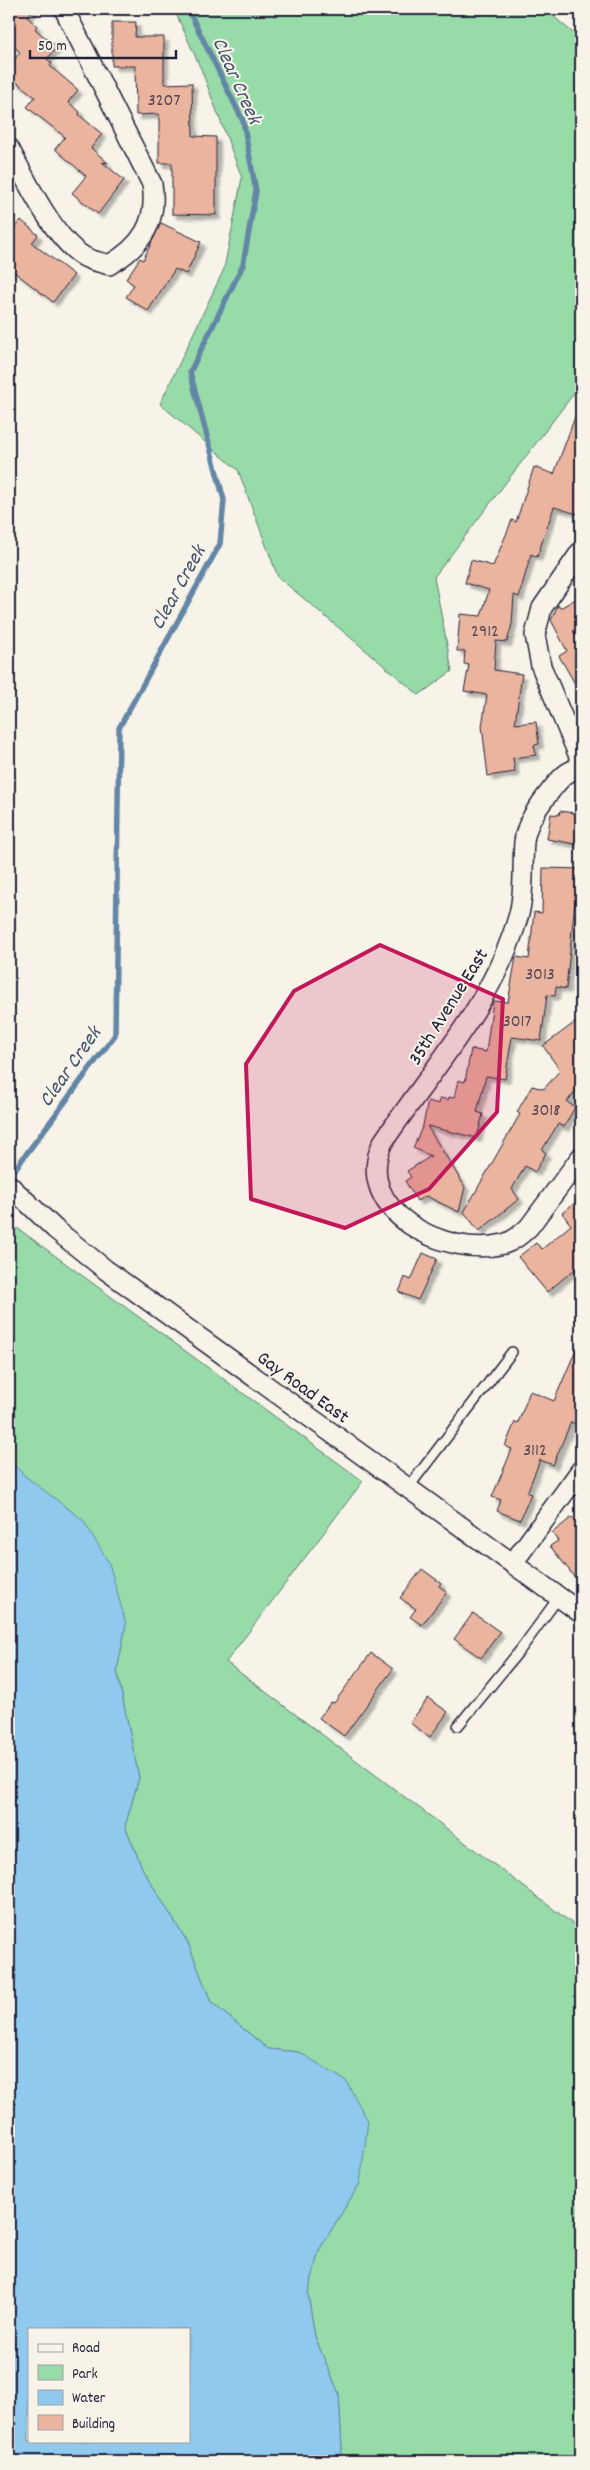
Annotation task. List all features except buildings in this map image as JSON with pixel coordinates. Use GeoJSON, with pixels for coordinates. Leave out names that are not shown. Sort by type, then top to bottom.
{"type":"FeatureCollection","features":[{"type":"Feature","properties":{"kind":"street"},"geometry":{"type":"LineString","coordinates":[[9,148],[38,203],[70,245],[84,257],[109,265],[120,258],[141,237],[148,226],[153,215],[155,202],[152,184],[64,9]]}},
{"type":"Feature","properties":{"kind":"street"},"geometry":{"type":"LineString","coordinates":[[581,551],[542,608],[535,635],[541,666],[581,761]]}},
{"type":"Feature","properties":{"kind":"street","name":"35th Avenue East"},"geometry":{"type":"LineString","coordinates":[[581,768],[569,770],[560,778],[532,818],[524,840],[523,891],[508,949],[495,976],[449,1050],[396,1124],[376,1156],[375,1168],[381,1193],[392,1209],[420,1233],[443,1242],[477,1248],[505,1244],[529,1227],[581,1157]]}},
{"type":"Feature","properties":{"kind":"street","name":"Gay Road East"},"geometry":{"type":"LineString","coordinates":[[9,1185],[55,1229],[106,1270],[581,1613]]}},
{"type":"Feature","properties":{"kind":"street"},"geometry":{"type":"LineString","coordinates":[[513,1563],[581,1470]]}},
{"type":"Feature","properties":{"kind":"lane"},"geometry":{"type":"LineString","coordinates":[[408,1488],[512,1352]]}},
{"type":"Feature","properties":{"kind":"lane"},"geometry":{"type":"LineString","coordinates":[[458,1726],[521,1649],[559,1596]]}},
{"type":"Feature","properties":{"kind":"highlighted area"},"geometry":{"type":"Polygon","coordinates":[[[380,945],[503,999],[497,1112],[429,1189],[345,1228],[251,1199],[246,1064],[294,991],[380,945]]]}},
{"type":"Feature","properties":{"kind":"green space"},"geometry":{"type":"Polygon","coordinates":[[[174,9],[545,9],[573,33],[581,35],[581,384],[434,577],[452,671],[419,695],[278,577],[238,470],[160,404],[224,269],[242,178],[201,69],[174,9]]]}},
{"type":"Feature","properties":{"kind":"green space"},"geometry":{"type":"Polygon","coordinates":[[[9,1222],[363,1481],[226,1662],[581,1930],[581,2447],[572,2461],[339,2461],[342,2449],[339,2394],[315,2337],[308,2294],[319,2250],[360,2183],[299,2052],[268,2049],[211,2002],[188,1943],[143,1870],[125,1826],[139,1778],[117,1671],[126,1624],[25,1476],[9,1460],[9,1222]]]}},
{"type":"Feature","properties":{"kind":"water"},"geometry":{"type":"Polygon","coordinates":[[[9,1460],[25,1476],[83,1520],[109,1563],[126,1624],[117,1671],[139,1778],[125,1826],[143,1870],[188,1943],[211,2002],[268,2049],[299,2052],[346,2081],[368,2121],[360,2183],[319,2250],[308,2294],[315,2337],[339,2394],[342,2449],[339,2461],[9,2461],[9,1460]]]}},
{"type":"Feature","properties":{"kind":"waterway","name":"Clear Creek"},"geometry":{"type":"LineString","coordinates":[[15,1169],[115,1035],[119,728],[220,544],[224,500],[190,372],[243,265],[256,191],[243,121],[188,9]]}}]}
